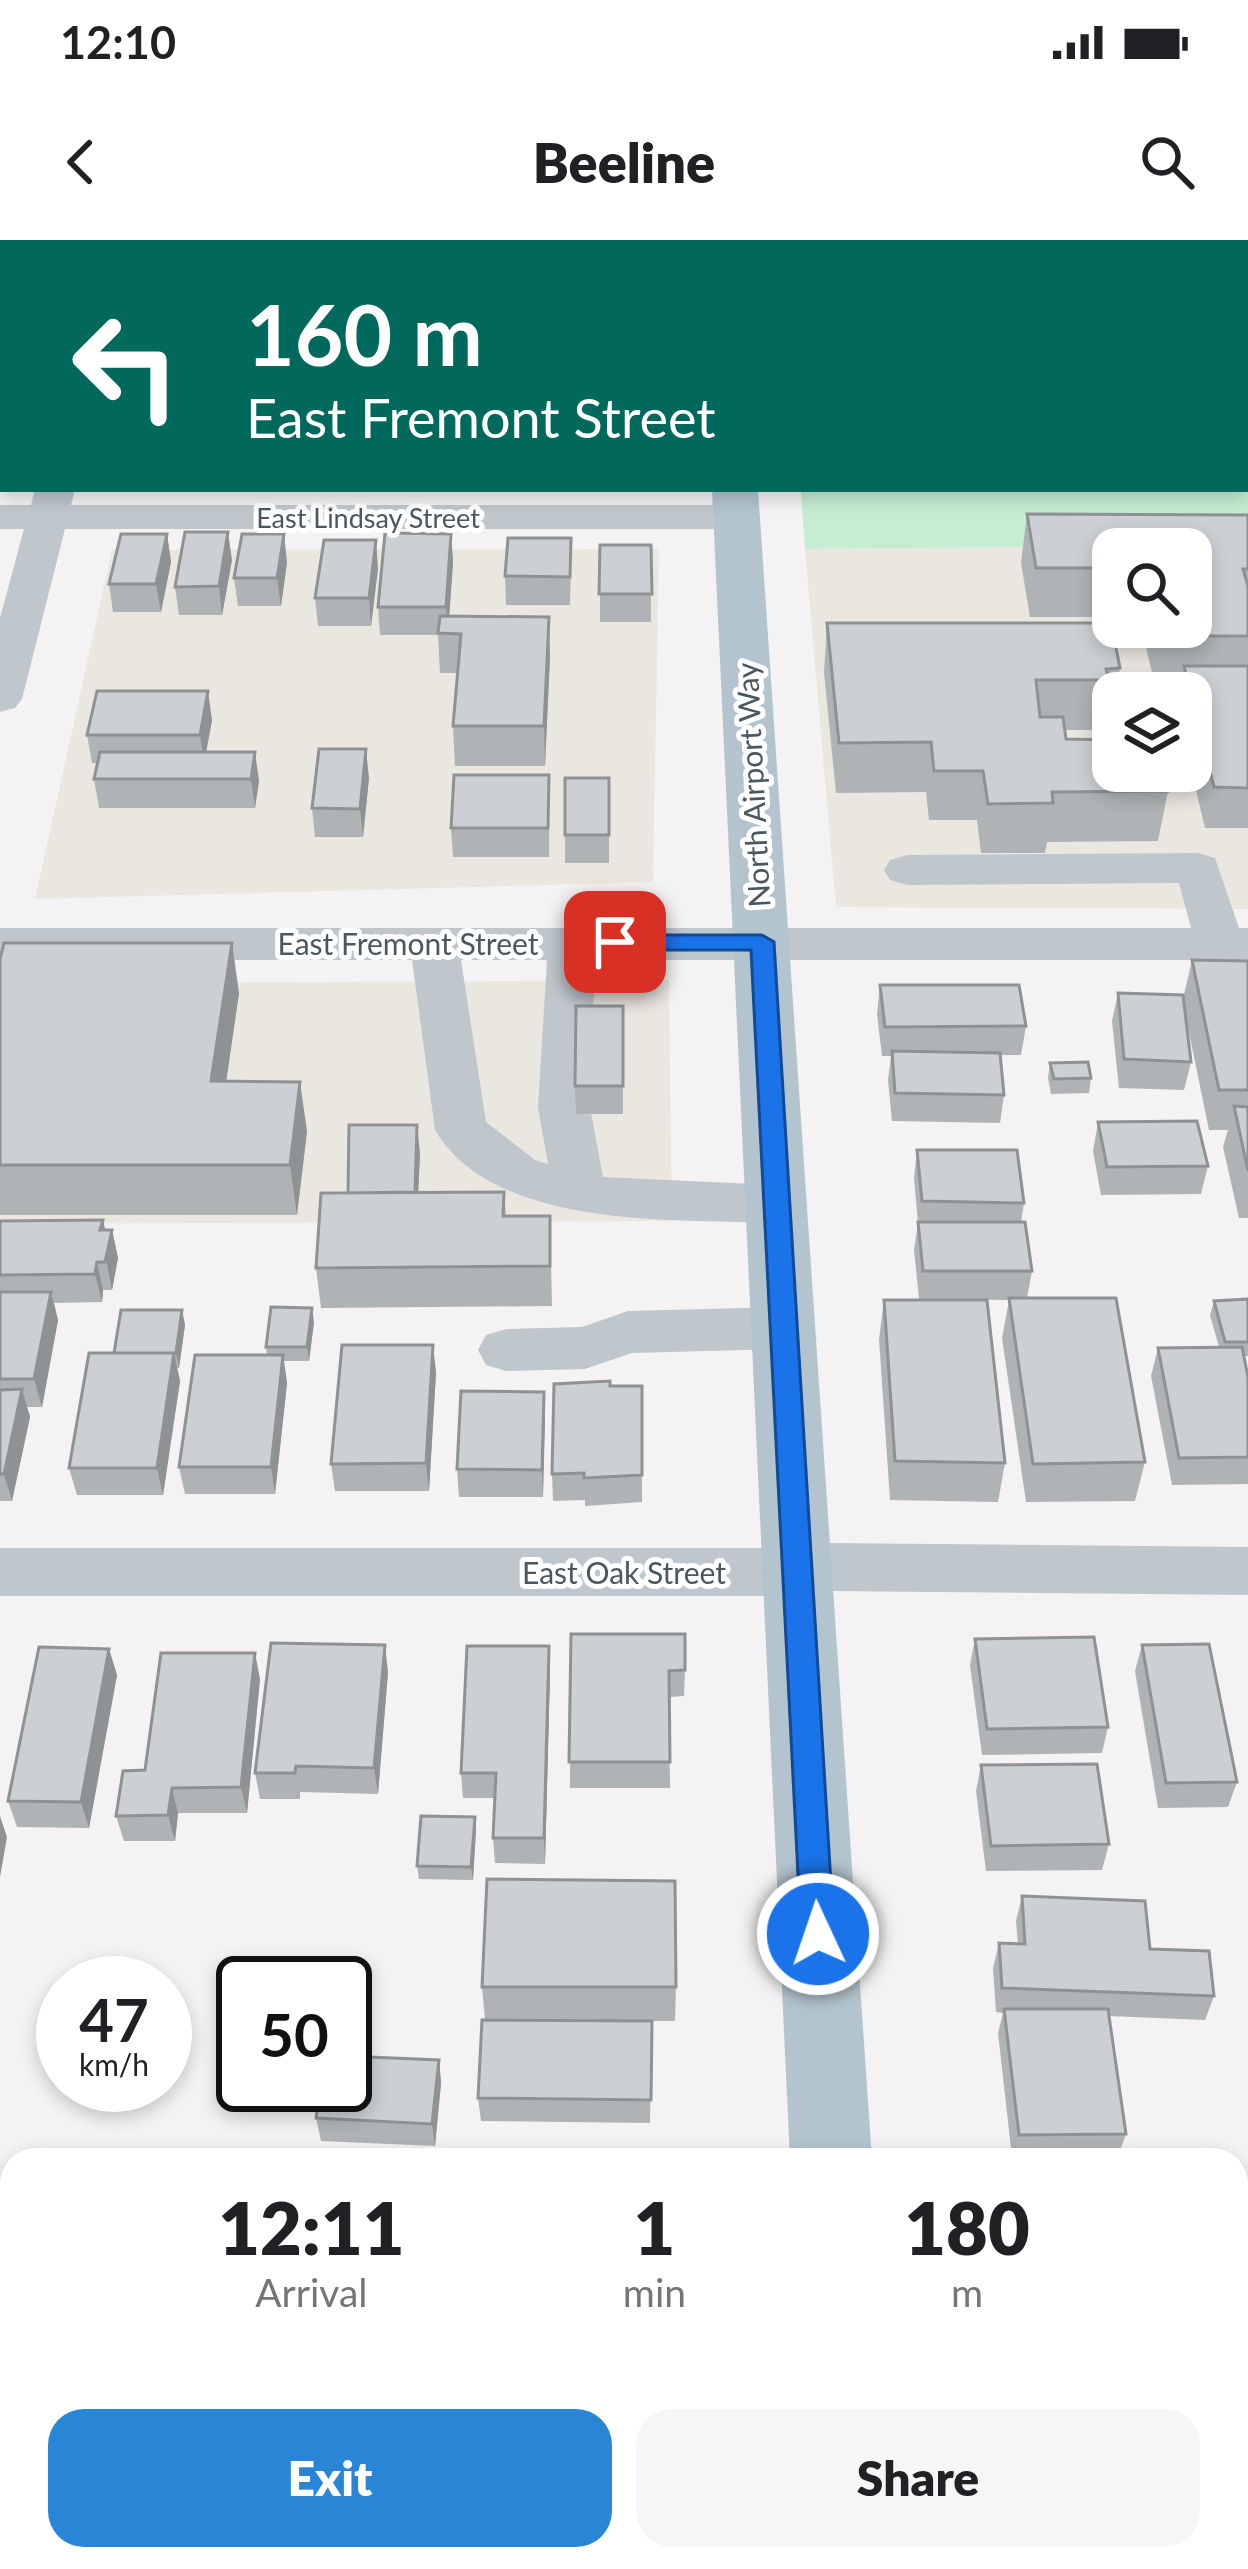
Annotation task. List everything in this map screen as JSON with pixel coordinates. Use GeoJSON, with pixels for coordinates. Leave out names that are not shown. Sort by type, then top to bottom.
{"type":"FeatureCollection","features":[{"type":"Feature","properties":{"kind":"main road","name":"North Airport Way"},"geometry":{"type":"LineString","coordinates":[[735,503],[830,2148]]}},
{"type":"Feature","properties":{"kind":"street","name":"East Lindsay Street"},"geometry":{"type":"LineString","coordinates":[[0,518],[52,503],[735,503]]}},
{"type":"Feature","properties":{"kind":"street"},"geometry":{"type":"LineString","coordinates":[[0,699],[52,503]]}},
{"type":"Feature","properties":{"kind":"street"},"geometry":{"type":"LineString","coordinates":[[907,870],[1198,868],[1234,944]]}},
{"type":"Feature","properties":{"kind":"street"},"geometry":{"type":"LineString","coordinates":[[572,942],[564,1107],[579,1190]]}},
{"type":"Feature","properties":{"kind":"street"},"geometry":{"type":"LineString","coordinates":[[434,943],[461,1130],[518,1175],[607,1197],[776,1204]]}},
{"type":"Feature","properties":{"kind":"street","name":"East Fremont Street"},"geometry":{"type":"LineString","coordinates":[[0,944],[1234,944]]}},
{"type":"Feature","properties":{"kind":"street"},"geometry":{"type":"LineString","coordinates":[[506,1350],[585,1348],[628,1332],[783,1328]]}},
{"type":"Feature","properties":{"kind":"street","name":"East Oak Street"},"geometry":{"type":"LineString","coordinates":[[0,1572],[797,1572],[828,1567],[1248,1571]]}},
{"type":"Feature","properties":{"kind":"shaded area"},"geometry":{"type":"Polygon","coordinates":[[[1212,545],[1248,545],[1248,909],[836,907],[805,549],[1092,546],[1092,648],[1212,648],[1212,545]]]}},
{"type":"Feature","properties":{"kind":"shaded area"},"geometry":{"type":"Polygon","coordinates":[[[659,549],[653,882],[35,899],[112,550],[659,549]]]}},
{"type":"Feature","properties":{"kind":"shaded area"},"geometry":{"type":"Polygon","coordinates":[[[669,980],[672,1221],[0,1224],[0,1044],[14,984],[669,980]]]}},
{"type":"Feature","properties":{"kind":"green space"},"geometry":{"type":"Polygon","coordinates":[[[801,492],[1248,492],[1248,545],[1212,545],[1212,528],[1092,528],[1092,546],[805,549],[801,492]]]}},
{"type":"Feature","properties":{"kind":"building"},"geometry":{"type":"Polygon","coordinates":[[[1027,514],[1248,515],[1248,569],[1243,569],[1248,586],[1248,636],[1212,636],[1212,528],[1092,528],[1092,568],[1036,568],[1027,514]]]}},
{"type":"Feature","properties":{"kind":"building"},"geometry":{"type":"Polygon","coordinates":[[[185,532],[228,532],[219,586],[175,587],[185,532]]]}},
{"type":"Feature","properties":{"kind":"building"},"geometry":{"type":"Polygon","coordinates":[[[385,533],[451,534],[446,607],[378,607],[385,533]]]}},
{"type":"Feature","properties":{"kind":"building"},"geometry":{"type":"Polygon","coordinates":[[[121,534],[167,534],[156,584],[109,584],[121,534]]]}},
{"type":"Feature","properties":{"kind":"building"},"geometry":{"type":"Polygon","coordinates":[[[242,534],[284,534],[277,578],[234,578],[242,534]]]}},
{"type":"Feature","properties":{"kind":"building"},"geometry":{"type":"Polygon","coordinates":[[[508,538],[571,538],[570,577],[505,576],[508,538]]]}},
{"type":"Feature","properties":{"kind":"building"},"geometry":{"type":"Polygon","coordinates":[[[324,540],[376,540],[369,598],[315,598],[324,540]]]}},
{"type":"Feature","properties":{"kind":"building"},"geometry":{"type":"Polygon","coordinates":[[[600,545],[651,545],[652,594],[599,594],[600,545]]]}},
{"type":"Feature","properties":{"kind":"building"},"geometry":{"type":"Polygon","coordinates":[[[440,616],[549,617],[544,726],[453,726],[461,634],[438,633],[440,616]]]}},
{"type":"Feature","properties":{"kind":"building"},"geometry":{"type":"Polygon","coordinates":[[[827,623],[1092,623],[1092,648],[1116,648],[1120,668],[1092,672],[1092,680],[1036,680],[1040,717],[1063,717],[1066,739],[1092,740],[1092,792],[1052,792],[1053,803],[988,804],[983,771],[934,771],[931,742],[839,743],[827,623]]]}},
{"type":"Feature","properties":{"kind":"building"},"geometry":{"type":"Polygon","coordinates":[[[1184,666],[1248,666],[1248,788],[1214,787],[1212,672],[1185,672],[1184,666]]]}},
{"type":"Feature","properties":{"kind":"building"},"geometry":{"type":"Polygon","coordinates":[[[97,691],[208,691],[200,735],[87,735],[97,691]]]}},
{"type":"Feature","properties":{"kind":"building"},"geometry":{"type":"Polygon","coordinates":[[[319,749],[366,749],[360,809],[312,808],[319,749]]]}},
{"type":"Feature","properties":{"kind":"building"},"geometry":{"type":"Polygon","coordinates":[[[100,752],[255,752],[251,779],[94,779],[100,752]]]}},
{"type":"Feature","properties":{"kind":"building"},"geometry":{"type":"Polygon","coordinates":[[[454,775],[549,775],[548,828],[451,828],[454,775]]]}},
{"type":"Feature","properties":{"kind":"building"},"geometry":{"type":"Polygon","coordinates":[[[565,778],[609,778],[609,835],[565,835],[565,778]]]}},
{"type":"Feature","properties":{"kind":"building"},"geometry":{"type":"Polygon","coordinates":[[[4,943],[232,943],[211,1081],[300,1082],[290,1165],[0,1165],[0,959],[4,943]]]}},
{"type":"Feature","properties":{"kind":"building"},"geometry":{"type":"Polygon","coordinates":[[[1192,960],[1248,961],[1248,1090],[1219,1090],[1192,960]]]}},
{"type":"Feature","properties":{"kind":"building"},"geometry":{"type":"Polygon","coordinates":[[[880,985],[1019,985],[1026,1026],[885,1027],[880,985]]]}},
{"type":"Feature","properties":{"kind":"building"},"geometry":{"type":"Polygon","coordinates":[[[1118,993],[1183,995],[1191,1062],[1124,1059],[1118,993]]]}},
{"type":"Feature","properties":{"kind":"building"},"geometry":{"type":"Polygon","coordinates":[[[576,1006],[623,1006],[623,1086],[575,1086],[576,1006]]]}},
{"type":"Feature","properties":{"kind":"building"},"geometry":{"type":"Polygon","coordinates":[[[892,1051],[1000,1053],[1004,1095],[895,1093],[892,1051]]]}},
{"type":"Feature","properties":{"kind":"building"},"geometry":{"type":"Polygon","coordinates":[[[1088,1062],[1091,1078],[1054,1079],[1050,1063],[1088,1062]]]}},
{"type":"Feature","properties":{"kind":"building"},"geometry":{"type":"Polygon","coordinates":[[[1234,1106],[1248,1107],[1248,1171],[1234,1106]]]}},
{"type":"Feature","properties":{"kind":"building"},"geometry":{"type":"Polygon","coordinates":[[[1197,1121],[1208,1166],[1107,1167],[1098,1122],[1197,1121]]]}},
{"type":"Feature","properties":{"kind":"building"},"geometry":{"type":"Polygon","coordinates":[[[349,1125],[417,1125],[415,1192],[348,1193],[349,1125]]]}},
{"type":"Feature","properties":{"kind":"building"},"geometry":{"type":"Polygon","coordinates":[[[917,1150],[1017,1150],[1024,1203],[922,1201],[917,1150]]]}},
{"type":"Feature","properties":{"kind":"building"},"geometry":{"type":"Polygon","coordinates":[[[504,1192],[503,1216],[550,1216],[550,1266],[316,1268],[321,1193],[504,1192]]]}},
{"type":"Feature","properties":{"kind":"building"},"geometry":{"type":"Polygon","coordinates":[[[103,1220],[100,1230],[112,1230],[105,1262],[97,1262],[95,1274],[0,1275],[0,1221],[103,1220]]]}},
{"type":"Feature","properties":{"kind":"building"},"geometry":{"type":"Polygon","coordinates":[[[918,1222],[1025,1222],[1032,1271],[923,1271],[918,1222]]]}},
{"type":"Feature","properties":{"kind":"building"},"geometry":{"type":"Polygon","coordinates":[[[0,1292],[51,1292],[34,1379],[0,1379],[0,1292]]]}},
{"type":"Feature","properties":{"kind":"building"},"geometry":{"type":"Polygon","coordinates":[[[1009,1298],[1116,1298],[1145,1462],[1033,1464],[1009,1298]]]}},
{"type":"Feature","properties":{"kind":"building"},"geometry":{"type":"Polygon","coordinates":[[[1248,1299],[1248,1342],[1225,1342],[1214,1301],[1248,1299]]]}},
{"type":"Feature","properties":{"kind":"building"},"geometry":{"type":"Polygon","coordinates":[[[884,1300],[987,1300],[1005,1463],[895,1461],[884,1300]]]}},
{"type":"Feature","properties":{"kind":"building"},"geometry":{"type":"Polygon","coordinates":[[[271,1307],[312,1308],[307,1347],[266,1347],[271,1307]]]}},
{"type":"Feature","properties":{"kind":"building"},"geometry":{"type":"Polygon","coordinates":[[[121,1310],[182,1310],[176,1353],[114,1353],[121,1310]]]}},
{"type":"Feature","properties":{"kind":"building"},"geometry":{"type":"Polygon","coordinates":[[[342,1345],[433,1345],[426,1463],[331,1464],[342,1345]]]}},
{"type":"Feature","properties":{"kind":"building"},"geometry":{"type":"Polygon","coordinates":[[[1242,1347],[1248,1377],[1248,1457],[1179,1458],[1158,1348],[1242,1347]]]}},
{"type":"Feature","properties":{"kind":"building"},"geometry":{"type":"Polygon","coordinates":[[[89,1353],[174,1353],[157,1468],[69,1468],[89,1353]]]}},
{"type":"Feature","properties":{"kind":"building"},"geometry":{"type":"Polygon","coordinates":[[[195,1355],[283,1355],[271,1467],[179,1467],[195,1355]]]}},
{"type":"Feature","properties":{"kind":"building"},"geometry":{"type":"Polygon","coordinates":[[[610,1381],[610,1386],[642,1386],[642,1475],[584,1478],[584,1473],[552,1474],[554,1384],[610,1381]]]}},
{"type":"Feature","properties":{"kind":"building"},"geometry":{"type":"Polygon","coordinates":[[[22,1389],[4,1474],[0,1474],[0,1390],[22,1389]]]}},
{"type":"Feature","properties":{"kind":"building"},"geometry":{"type":"Polygon","coordinates":[[[461,1391],[544,1392],[542,1470],[457,1469],[461,1391]]]}},
{"type":"Feature","properties":{"kind":"building"},"geometry":{"type":"Polygon","coordinates":[[[571,1634],[685,1634],[685,1670],[669,1671],[670,1762],[569,1762],[571,1634]]]}},
{"type":"Feature","properties":{"kind":"building"},"geometry":{"type":"Polygon","coordinates":[[[1094,1637],[1108,1727],[987,1729],[975,1639],[1094,1637]]]}},
{"type":"Feature","properties":{"kind":"building"},"geometry":{"type":"Polygon","coordinates":[[[271,1643],[385,1645],[374,1768],[296,1766],[295,1773],[255,1773],[271,1643]]]}},
{"type":"Feature","properties":{"kind":"building"},"geometry":{"type":"Polygon","coordinates":[[[1209,1644],[1237,1782],[1166,1783],[1142,1645],[1209,1644]]]}},
{"type":"Feature","properties":{"kind":"building"},"geometry":{"type":"Polygon","coordinates":[[[467,1646],[549,1646],[544,1838],[493,1838],[496,1773],[461,1773],[467,1646]]]}},
{"type":"Feature","properties":{"kind":"building"},"geometry":{"type":"Polygon","coordinates":[[[39,1647],[109,1649],[81,1802],[8,1801],[39,1647]]]}},
{"type":"Feature","properties":{"kind":"building"},"geometry":{"type":"Polygon","coordinates":[[[161,1653],[255,1653],[241,1787],[172,1788],[168,1815],[116,1816],[123,1771],[145,1770],[161,1653]]]}},
{"type":"Feature","properties":{"kind":"building"},"geometry":{"type":"Polygon","coordinates":[[[1097,1764],[1109,1844],[991,1846],[981,1765],[1097,1764]]]}},
{"type":"Feature","properties":{"kind":"building"},"geometry":{"type":"Polygon","coordinates":[[[421,1816],[475,1817],[471,1867],[417,1866],[421,1816]]]}},
{"type":"Feature","properties":{"kind":"building"},"geometry":{"type":"Polygon","coordinates":[[[487,1879],[675,1881],[676,1987],[482,1987],[487,1879]]]}},
{"type":"Feature","properties":{"kind":"building"},"geometry":{"type":"Polygon","coordinates":[[[1022,1896],[1145,1901],[1150,1949],[1209,1951],[1214,1996],[1002,1988],[999,1943],[1025,1944],[1022,1896]]]}},
{"type":"Feature","properties":{"kind":"building"},"geometry":{"type":"Polygon","coordinates":[[[1004,2009],[1108,2009],[1126,2134],[1019,2135],[1004,2009]]]}},
{"type":"Feature","properties":{"kind":"building"},"geometry":{"type":"Polygon","coordinates":[[[482,2020],[652,2021],[651,2100],[478,2098],[482,2020]]]}},
{"type":"Feature","properties":{"kind":"building"},"geometry":{"type":"Polygon","coordinates":[[[372,2057],[439,2060],[432,2124],[316,2118],[317,2112],[372,2112],[372,2057]]]}},
{"type":"Feature","properties":{"kind":"route"},"geometry":{"type":"LineString","coordinates":[[615,942],[762,942],[818,1934]]}}]}
